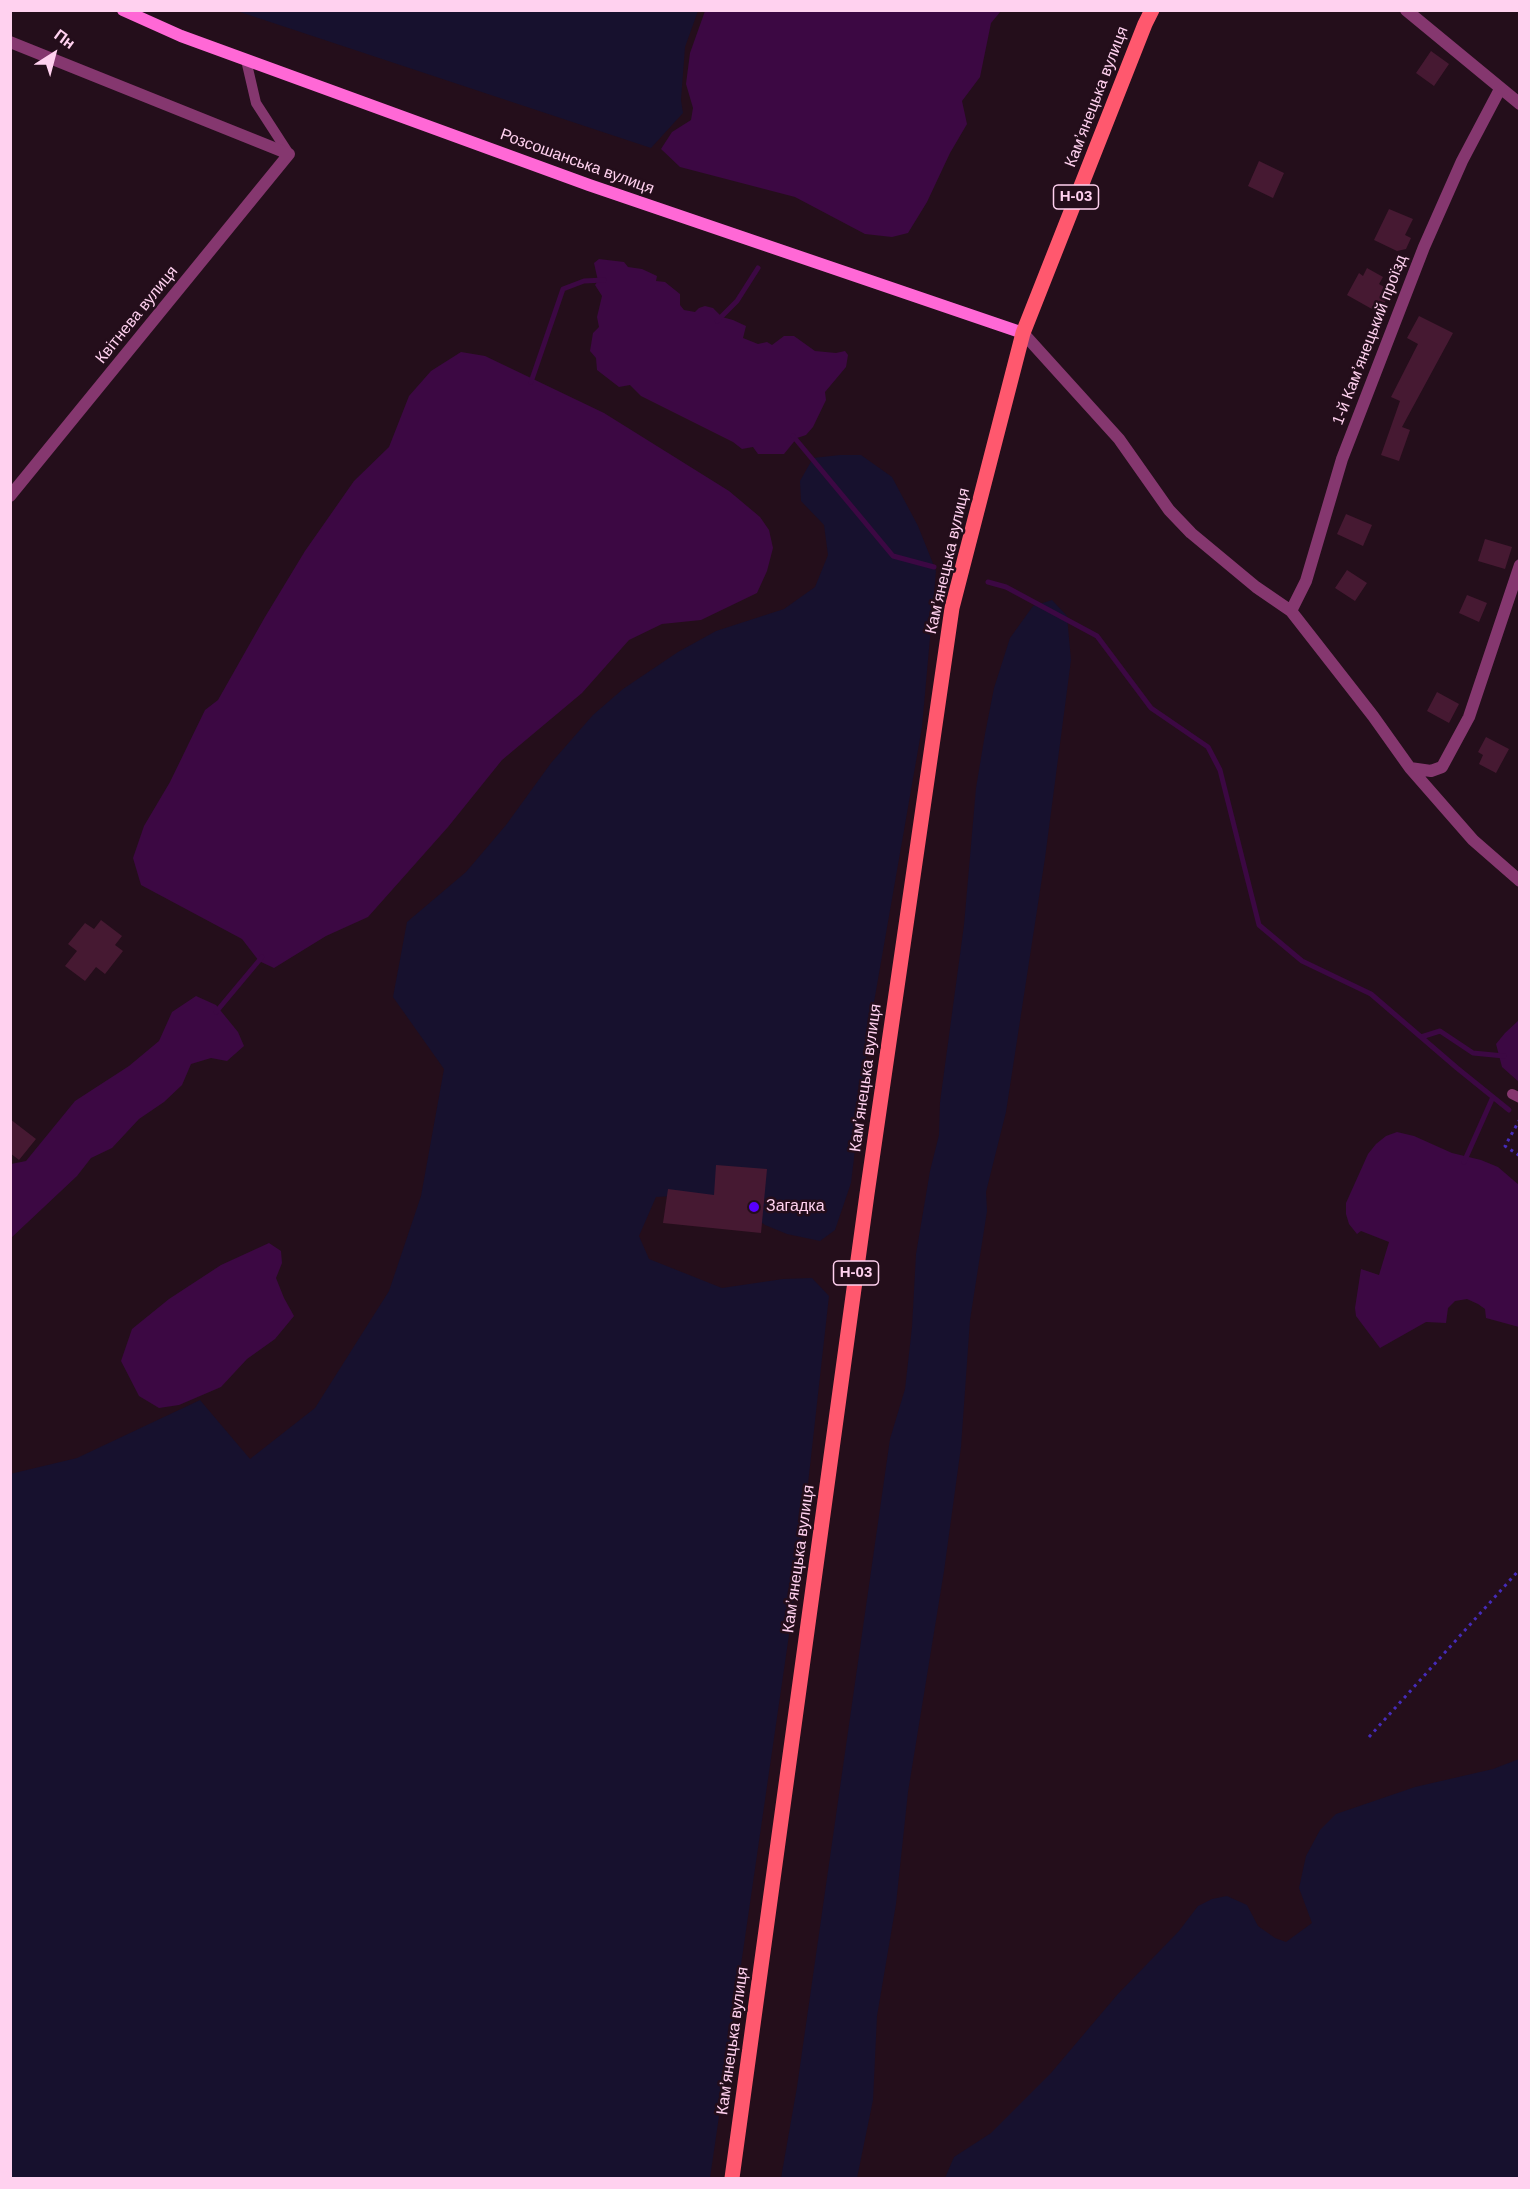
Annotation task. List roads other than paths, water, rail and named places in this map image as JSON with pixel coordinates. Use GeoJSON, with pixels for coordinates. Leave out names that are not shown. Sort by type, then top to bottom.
{"type":"FeatureCollection","features":[{"type":"Feature","properties":{"kind":"main road","name":"Камʼянецька вулиця"},"geometry":{"type":"LineString","coordinates":[[732,2178],[865,1206],[952,608],[1023,333],[1152,10]]}},
{"type":"Feature","properties":{"kind":"street","name":"Розсошанська вулиця"},"geometry":{"type":"LineString","coordinates":[[123,10],[181,36],[589,185],[1023,333]]}},
{"type":"Feature","properties":{"kind":"street"},"geometry":{"type":"LineString","coordinates":[[1406,10],[1520,104]]}},
{"type":"Feature","properties":{"kind":"street"},"geometry":{"type":"LineString","coordinates":[[10,42],[289,154]]}},
{"type":"Feature","properties":{"kind":"street","name":"1-й Камʼянецький проїзд"},"geometry":{"type":"LineString","coordinates":[[1291,611],[1306,581],[1342,459],[1424,247],[1462,161],[1500,89]]}},
{"type":"Feature","properties":{"kind":"street","name":"Квітнева вулиця"},"geometry":{"type":"LineString","coordinates":[[10,496],[289,154]]}},
{"type":"Feature","properties":{"kind":"street"},"geometry":{"type":"LineString","coordinates":[[1023,333],[1119,439],[1169,510],[1184,526],[1230,566],[1291,611],[1373,716],[1410,768],[1473,840],[1520,881]]}},
{"type":"Feature","properties":{"kind":"street"},"geometry":{"type":"LineString","coordinates":[[1410,768],[1431,771],[1442,767],[1469,717],[1520,565]]}},
{"type":"Feature","properties":{"kind":"lane"},"geometry":{"type":"LineString","coordinates":[[246,60],[256,103],[289,154]]}},
{"type":"Feature","properties":{"kind":"waterway"},"geometry":{"type":"LineString","coordinates":[[717,321],[737,301],[758,268]]}},
{"type":"Feature","properties":{"kind":"waterway"},"geometry":{"type":"LineString","coordinates":[[531,382],[563,289],[584,281],[604,280]]}},
{"type":"Feature","properties":{"kind":"waterway"},"geometry":{"type":"LineString","coordinates":[[793,436],[893,556],[934,567]]}},
{"type":"Feature","properties":{"kind":"waterway"},"geometry":{"type":"LineString","coordinates":[[988,582],[1006,587],[1097,636],[1151,708],[1208,747],[1220,770],[1259,925],[1302,961],[1371,994],[1509,1110]]}},
{"type":"Feature","properties":{"kind":"waterway"},"geometry":{"type":"LineString","coordinates":[[216,1012],[262,957]]}},
{"type":"Feature","properties":{"kind":"waterway"},"geometry":{"type":"LineString","coordinates":[[1421,1037],[1440,1031],[1473,1053],[1504,1056]]}},
{"type":"Feature","properties":{"kind":"waterway"},"geometry":{"type":"LineString","coordinates":[[1464,1162],[1493,1097]]}},
{"type":"Feature","properties":{"kind":"place","name":"Загадка"},"geometry":{"type":"Point","coordinates":[754,1207]}}]}
